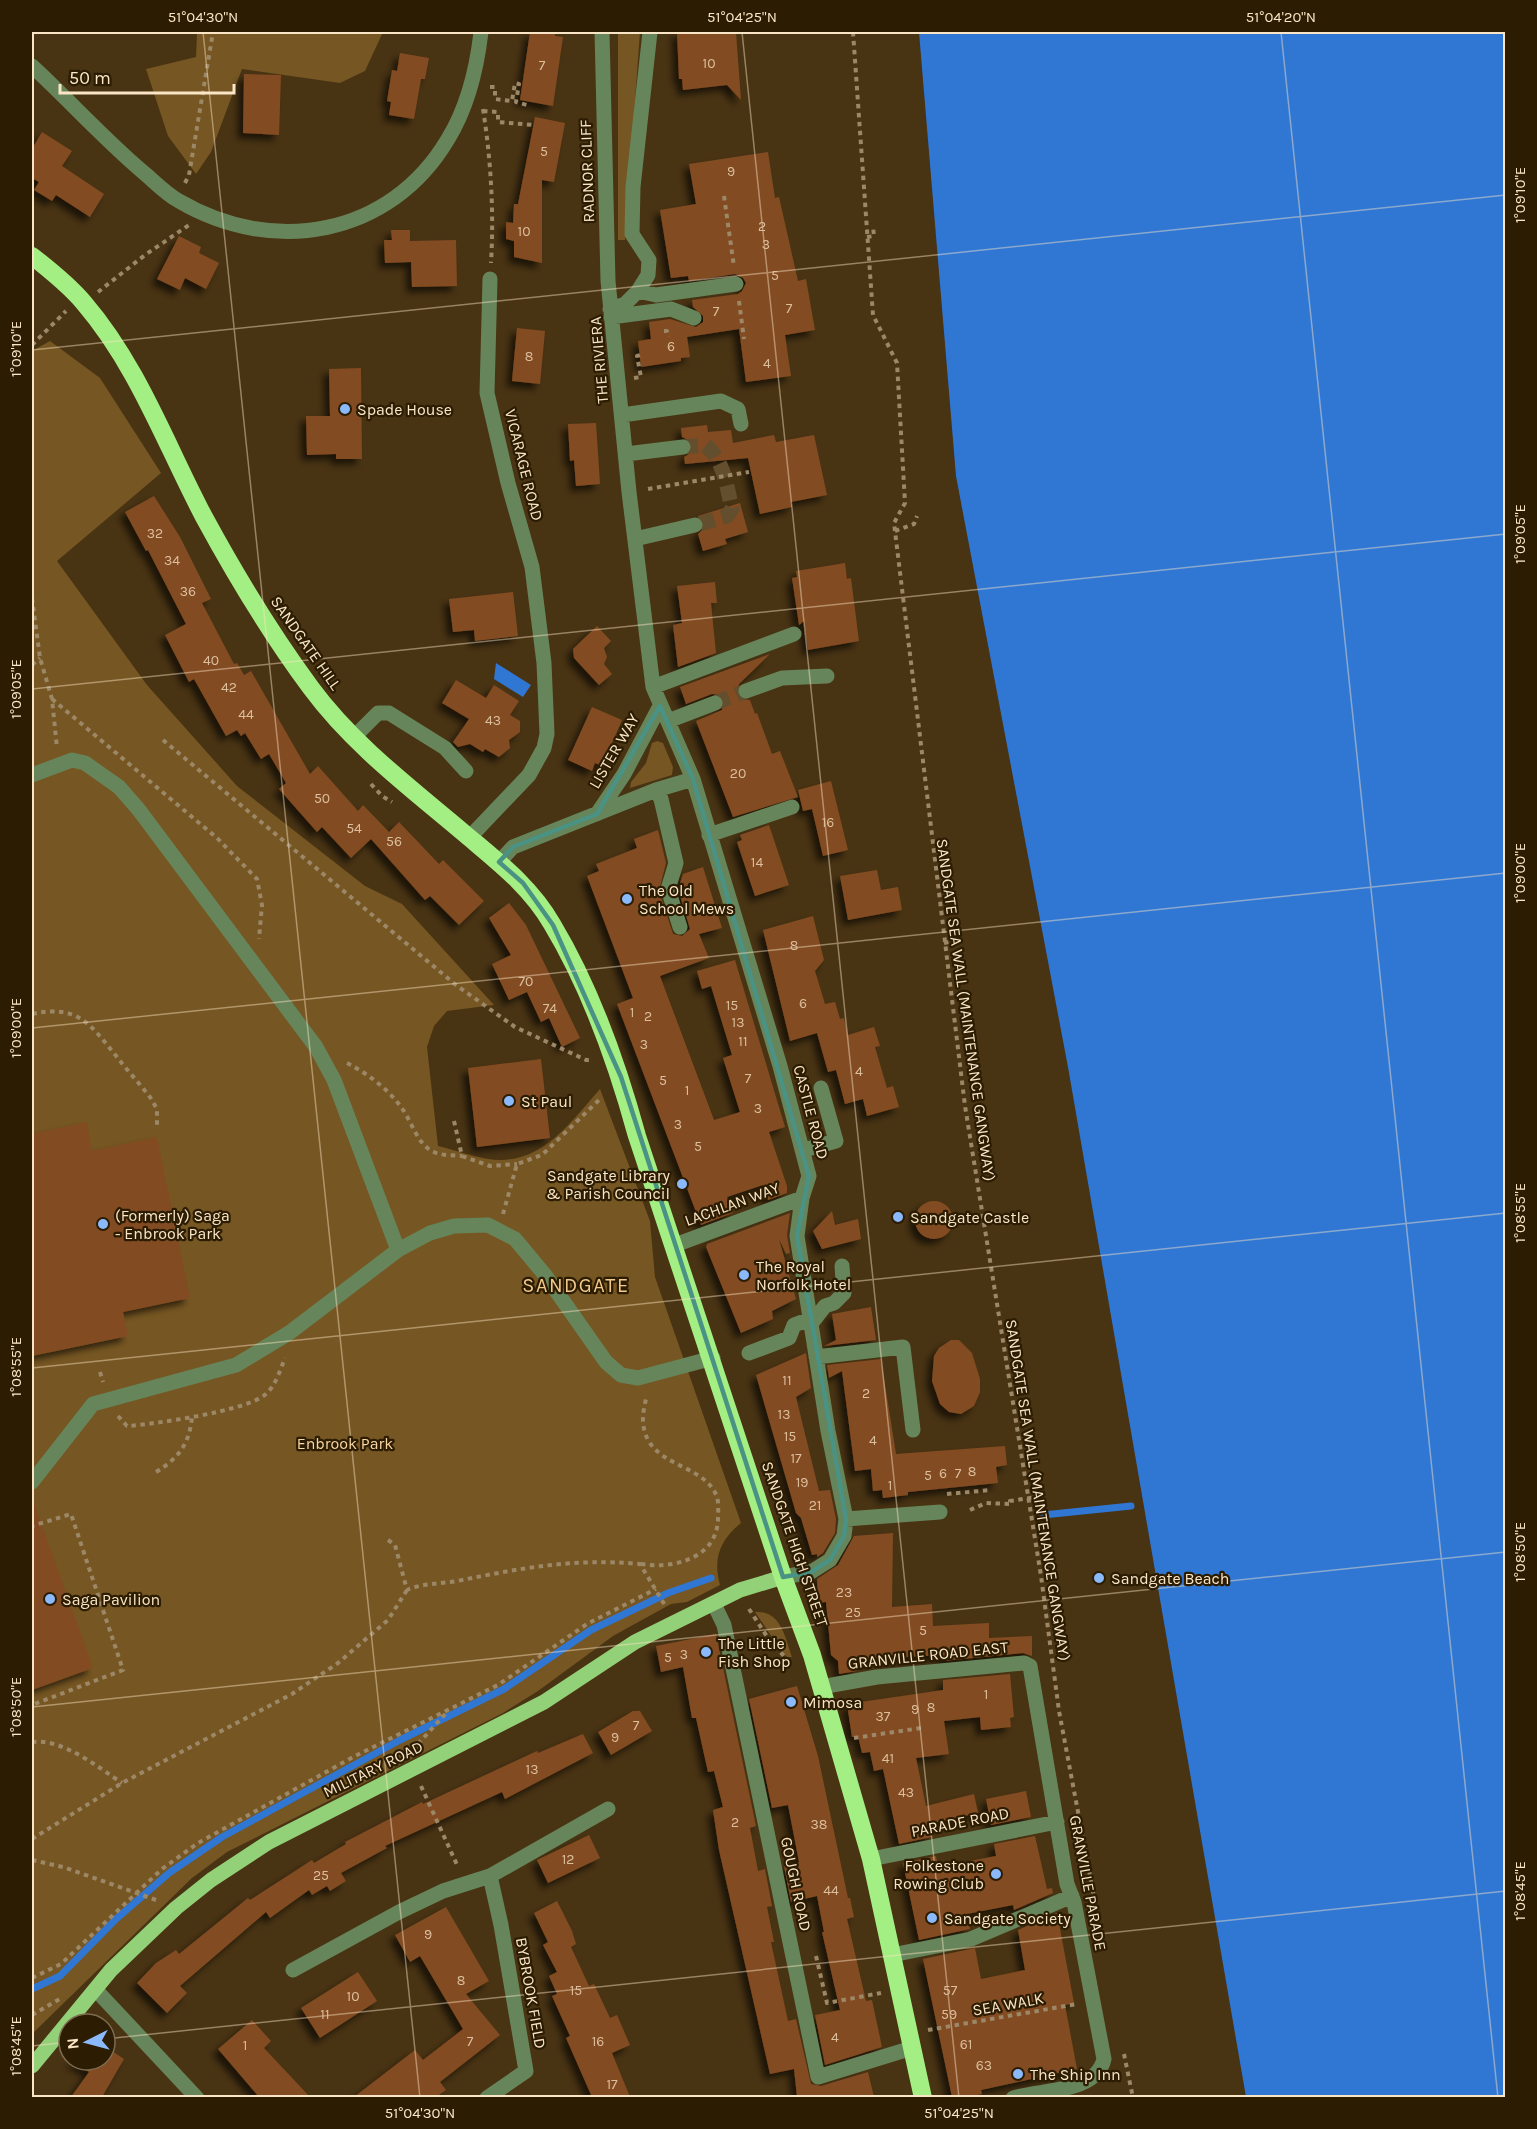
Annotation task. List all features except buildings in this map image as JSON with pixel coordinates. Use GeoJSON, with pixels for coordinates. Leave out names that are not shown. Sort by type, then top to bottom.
{"type":"FeatureCollection","features":[{"type":"Feature","properties":{"kind":"highway","name":"SANDGATE HILL"},"geometry":{"type":"LineString","coordinates":[[32,256],[83,302],[116,346],[135,376],[205,518],[255,606],[313,690],[354,737],[523,883],[553,925],[595,1014]]}},
{"type":"Feature","properties":{"kind":"highway","name":"SANDGATE HIGH STREET"},"geometry":{"type":"LineString","coordinates":[[595,1014],[621,1077],[637,1136],[713,1358],[783,1577],[813,1655],[871,1859],[923,2097]]}},
{"type":"Feature","properties":{"kind":"main road","name":"MILITARY ROAD"},"geometry":{"type":"LineString","coordinates":[[32,2066],[111,1970],[176,1908],[210,1880],[269,1842],[544,1702],[635,1642],[740,1590],[783,1577]]}},
{"type":"Feature","properties":{"kind":"street"},"geometry":{"type":"LineString","coordinates":[[32,66],[106,141],[176,200],[204,215],[278,232],[308,232],[340,226],[374,211],[403,191],[426,169],[448,139],[475,79],[481,32]]}},
{"type":"Feature","properties":{"kind":"street","name":"RADNOR CLIFF"},"geometry":{"type":"LineString","coordinates":[[602,32],[611,313]]}},
{"type":"Feature","properties":{"kind":"street"},"geometry":{"type":"LineString","coordinates":[[650,32],[633,187],[632,234],[649,260],[648,275],[638,291],[656,295],[736,284]]}},
{"type":"Feature","properties":{"kind":"street","name":"VICARAGE ROAD"},"geometry":{"type":"LineString","coordinates":[[469,838],[529,775],[544,748],[547,734],[544,663],[532,567],[508,483],[487,393],[490,279]]}},
{"type":"Feature","properties":{"kind":"street","name":"THE RIVIERA"},"geometry":{"type":"LineString","coordinates":[[638,291],[625,304],[611,313],[629,492],[653,687],[660,706]]}},
{"type":"Feature","properties":{"kind":"street"},"geometry":{"type":"LineString","coordinates":[[611,313],[671,309],[694,318]]}},
{"type":"Feature","properties":{"kind":"street"},"geometry":{"type":"LineString","coordinates":[[622,415],[721,401],[738,409],[741,424]]}},
{"type":"Feature","properties":{"kind":"street"},"geometry":{"type":"LineString","coordinates":[[626,454],[683,447]]}},
{"type":"Feature","properties":{"kind":"street"},"geometry":{"type":"LineString","coordinates":[[635,539],[695,525]]}},
{"type":"Feature","properties":{"kind":"street"},"geometry":{"type":"LineString","coordinates":[[653,687],[794,634]]}},
{"type":"Feature","properties":{"kind":"street"},"geometry":{"type":"LineString","coordinates":[[746,691],[782,678],[827,676]]}},
{"type":"Feature","properties":{"kind":"street"},"geometry":{"type":"LineString","coordinates":[[669,721],[715,704]]}},
{"type":"Feature","properties":{"kind":"street","name":"CASTLE ROAD"},"geometry":{"type":"LineString","coordinates":[[660,706],[669,721],[693,779],[804,1150],[809,1176],[802,1198],[797,1236],[816,1357],[846,1519],[841,1542],[830,1560],[811,1572],[783,1577]]}},
{"type":"Feature","properties":{"kind":"street","name":"LISTER WAY"},"geometry":{"type":"LineString","coordinates":[[597,814],[624,774],[660,706]]}},
{"type":"Feature","properties":{"kind":"street"},"geometry":{"type":"LineString","coordinates":[[354,737],[378,713],[389,713],[445,747],[466,771]]}},
{"type":"Feature","properties":{"kind":"street"},"geometry":{"type":"LineString","coordinates":[[32,776],[72,760],[85,763],[119,787],[316,1047],[334,1080],[398,1250]]}},
{"type":"Feature","properties":{"kind":"street","name":"LISTER WAY"},"geometry":{"type":"LineString","coordinates":[[499,862],[513,847],[656,790],[693,779]]}},
{"type":"Feature","properties":{"kind":"street"},"geometry":{"type":"LineString","coordinates":[[656,790],[661,799],[676,863],[668,888],[681,927]]}},
{"type":"Feature","properties":{"kind":"street"},"geometry":{"type":"LineString","coordinates":[[709,835],[792,807]]}},
{"type":"Feature","properties":{"kind":"street"},"geometry":{"type":"LineString","coordinates":[[804,1150],[836,1141],[822,1088]]}},
{"type":"Feature","properties":{"kind":"street","name":"LACHLAN WAY"},"geometry":{"type":"LineString","coordinates":[[675,1245],[802,1198]]}},
{"type":"Feature","properties":{"kind":"street"},"geometry":{"type":"LineString","coordinates":[[32,1482],[93,1404],[236,1365],[289,1333],[398,1250],[430,1233],[454,1226],[479,1224],[498,1229],[515,1239],[545,1275],[606,1362],[621,1375],[638,1378],[713,1358]]}},
{"type":"Feature","properties":{"kind":"street"},"geometry":{"type":"LineString","coordinates":[[749,1353],[789,1338],[794,1325],[811,1321],[825,1306],[834,1303],[844,1293],[842,1266]]}},
{"type":"Feature","properties":{"kind":"street"},"geometry":{"type":"LineString","coordinates":[[816,1357],[903,1347],[913,1430]]}},
{"type":"Feature","properties":{"kind":"street"},"geometry":{"type":"LineString","coordinates":[[846,1519],[940,1512]]}},
{"type":"Feature","properties":{"kind":"street","name":"GOUGH ROAD"},"geometry":{"type":"LineString","coordinates":[[714,1604],[724,1625],[818,2077],[912,2048]]}},
{"type":"Feature","properties":{"kind":"street","name":"GRANVILLE ROAD EAST"},"geometry":{"type":"LineString","coordinates":[[821,1687],[877,1677],[1024,1664],[1030,1666],[1033,1674]]}},
{"type":"Feature","properties":{"kind":"street","name":"GRANVILLE PARADE"},"geometry":{"type":"LineString","coordinates":[[1013,2097],[1082,2087],[1099,2072],[1104,2060],[1072,1896],[1066,1884],[1033,1674]]}},
{"type":"Feature","properties":{"kind":"street"},"geometry":{"type":"LineString","coordinates":[[293,1970],[399,1912],[443,1891],[490,1875],[608,1809]]}},
{"type":"Feature","properties":{"kind":"street","name":"PARADE ROAD"},"geometry":{"type":"LineString","coordinates":[[871,1859],[1057,1822]]}},
{"type":"Feature","properties":{"kind":"street","name":"BYBROOK FIELD"},"geometry":{"type":"LineString","coordinates":[[487,2097],[526,2071],[490,1875]]}},
{"type":"Feature","properties":{"kind":"street"},"geometry":{"type":"LineString","coordinates":[[892,1955],[971,1939],[1072,1896]]}},
{"type":"Feature","properties":{"kind":"street"},"geometry":{"type":"LineString","coordinates":[[96,1990],[197,2097]]}},
{"type":"Feature","properties":{"kind":"path"},"geometry":{"type":"LineString","coordinates":[[176,200],[189,175],[213,32]]}},
{"type":"Feature","properties":{"kind":"path","name":"SANDGATE SEA WALL (MAINTENANCE GANGWAY)"},"geometry":{"type":"LineString","coordinates":[[853,32],[873,315],[897,363],[905,503],[894,523],[965,1107],[1041,1576],[1059,1711],[1095,1901]]}},
{"type":"Feature","properties":{"kind":"path"},"geometry":{"type":"LineString","coordinates":[[475,79],[495,87],[495,99],[512,101],[515,83],[519,84],[516,102],[527,105],[529,102]]}},
{"type":"Feature","properties":{"kind":"path"},"geometry":{"type":"LineString","coordinates":[[475,79],[489,146],[493,234],[490,279]]}},
{"type":"Feature","properties":{"kind":"path"},"geometry":{"type":"LineString","coordinates":[[483,111],[498,112],[498,122],[533,125]]}},
{"type":"Feature","properties":{"kind":"path"},"geometry":{"type":"LineString","coordinates":[[101,291],[145,255],[204,215]]}},
{"type":"Feature","properties":{"kind":"path"},"geometry":{"type":"LineString","coordinates":[[867,237],[874,236],[873,228]]}},
{"type":"Feature","properties":{"kind":"path"},"geometry":{"type":"LineString","coordinates":[[657,332],[668,331],[668,337]]}},
{"type":"Feature","properties":{"kind":"path"},"geometry":{"type":"LineString","coordinates":[[629,492],[749,472]]}},
{"type":"Feature","properties":{"kind":"path"},"geometry":{"type":"LineString","coordinates":[[895,531],[914,524],[917,516]]}},
{"type":"Feature","properties":{"kind":"path"},"geometry":{"type":"LineString","coordinates":[[32,598],[40,658],[52,699],[58,764]]}},
{"type":"Feature","properties":{"kind":"path"},"geometry":{"type":"LineString","coordinates":[[32,665],[40,658]]}},
{"type":"Feature","properties":{"kind":"path"},"geometry":{"type":"LineString","coordinates":[[52,699],[217,838],[256,879],[262,905],[260,943]]}},
{"type":"Feature","properties":{"kind":"path"},"geometry":{"type":"LineString","coordinates":[[163,740],[456,985],[515,1027],[585,1060],[595,1061],[591,1050]]}},
{"type":"Feature","properties":{"kind":"path"},"geometry":{"type":"LineString","coordinates":[[366,779],[382,796],[400,806]]}},
{"type":"Feature","properties":{"kind":"path"},"geometry":{"type":"LineString","coordinates":[[944,943],[954,941],[953,929]]}},
{"type":"Feature","properties":{"kind":"path"},"geometry":{"type":"LineString","coordinates":[[32,1014],[60,1011],[73,1013],[91,1025],[150,1097],[157,1109],[157,1127]]}},
{"type":"Feature","properties":{"kind":"path"},"geometry":{"type":"LineString","coordinates":[[344,1062],[365,1072],[387,1092],[402,1108],[425,1146],[434,1153],[462,1156],[490,1166],[517,1164],[542,1155],[598,1100]]}},
{"type":"Feature","properties":{"kind":"path"},"geometry":{"type":"LineString","coordinates":[[454,1121],[462,1156]]}},
{"type":"Feature","properties":{"kind":"path"},"geometry":{"type":"LineString","coordinates":[[498,1229],[517,1164]]}},
{"type":"Feature","properties":{"kind":"path"},"geometry":{"type":"LineString","coordinates":[[100,1372],[107,1399],[127,1426],[192,1416],[250,1404],[266,1394],[277,1378],[287,1353],[289,1333]]}},
{"type":"Feature","properties":{"kind":"path"},"geometry":{"type":"LineString","coordinates":[[32,1839],[122,1784],[292,1694],[338,1663],[388,1620],[407,1590],[418,1585],[450,1582],[560,1562],[598,1560],[655,1566],[694,1559],[713,1540],[718,1512],[717,1499],[710,1484],[661,1455],[649,1442],[642,1416],[647,1394]]}},
{"type":"Feature","properties":{"kind":"path"},"geometry":{"type":"LineString","coordinates":[[156,1472],[171,1463],[190,1436],[192,1416]]}},
{"type":"Feature","properties":{"kind":"path"},"geometry":{"type":"LineString","coordinates":[[970,1510],[986,1503],[1011,1504],[1010,1501],[1028,1500],[1036,1497],[1035,1491]]}},
{"type":"Feature","properties":{"kind":"path"},"geometry":{"type":"LineString","coordinates":[[32,1524],[32,1526],[71,1514],[123,1671],[32,1705]]}},
{"type":"Feature","properties":{"kind":"path"},"geometry":{"type":"LineString","coordinates":[[388,1540],[395,1545],[407,1590]]}},
{"type":"Feature","properties":{"kind":"path"},"geometry":{"type":"LineString","coordinates":[[640,1564],[665,1605]]}},
{"type":"Feature","properties":{"kind":"path"},"geometry":{"type":"LineString","coordinates":[[32,1978],[61,1964],[162,1869],[217,1832],[355,1756],[498,1685],[587,1624],[656,1589]]}},
{"type":"Feature","properties":{"kind":"path"},"geometry":{"type":"LineString","coordinates":[[749,1609],[782,1655],[789,1662],[797,1659]]}},
{"type":"Feature","properties":{"kind":"path"},"geometry":{"type":"LineString","coordinates":[[836,1740],[921,1728]]}},
{"type":"Feature","properties":{"kind":"path"},"geometry":{"type":"LineString","coordinates":[[32,1742],[66,1749],[86,1758],[122,1784]]}},
{"type":"Feature","properties":{"kind":"path"},"geometry":{"type":"LineString","coordinates":[[418,1779],[465,1884]]}},
{"type":"Feature","properties":{"kind":"path"},"geometry":{"type":"LineString","coordinates":[[32,1860],[63,1867],[150,1898]]}},
{"type":"Feature","properties":{"kind":"path"},"geometry":{"type":"LineString","coordinates":[[816,1956],[827,2003],[899,1989]]}},
{"type":"Feature","properties":{"kind":"path","name":"SEA WALK"},"geometry":{"type":"LineString","coordinates":[[928,2030],[1092,2001]]}},
{"type":"Feature","properties":{"kind":"path"},"geometry":{"type":"LineString","coordinates":[[1123,2048],[1132,2097]]}},
{"type":"Feature","properties":{"kind":"highlighted area"},"geometry":{"type":"Polygon","coordinates":[[[660,706],[693,779],[809,1176],[797,1236],[846,1519],[844,1536],[830,1560],[811,1572],[783,1577],[621,1077],[553,925],[523,883],[499,862],[513,847],[597,814],[660,706]]]}},
{"type":"Feature","properties":{"kind":"green space"},"geometry":{"type":"Polygon","coordinates":[[[197,32],[383,32],[365,71],[340,83],[242,69],[211,152],[196,174],[168,136],[146,69],[196,57],[197,32]]]}},
{"type":"Feature","properties":{"kind":"green space"},"geometry":{"type":"Polygon","coordinates":[[[618,32],[640,32],[625,240],[618,240],[618,32]]]}},
{"type":"Feature","properties":{"kind":"green space","name":"Enbrook Park"},"geometry":{"type":"Polygon","coordinates":[[[50,341],[100,378],[161,473],[57,561],[147,685],[237,786],[365,886],[402,904],[494,1005],[447,1011],[434,1026],[427,1047],[438,1146],[488,1159],[506,1160],[523,1156],[538,1150],[565,1129],[600,1089],[650,1221],[655,1277],[741,1523],[727,1537],[720,1551],[717,1567],[720,1585],[687,1602],[671,1604],[613,1636],[538,1691],[503,1713],[227,1852],[192,1878],[32,2034],[32,351],[50,341]]]}},
{"type":"Feature","properties":{"kind":"green space"},"geometry":{"type":"Polygon","coordinates":[[[657,741],[663,743],[673,767],[672,775],[630,788],[631,782],[646,763],[652,743],[657,741]]]}},
{"type":"Feature","properties":{"kind":"green space"},"geometry":{"type":"Polygon","coordinates":[[[755,1612],[771,1615],[781,1626],[792,1657],[787,1657],[782,1652],[755,1612]]]}},
{"type":"Feature","properties":{"kind":"water"},"geometry":{"type":"Polygon","coordinates":[[[919,32],[1505,32],[1505,2097],[1246,2097],[1068,1067],[956,476],[919,32]]]}},
{"type":"Feature","properties":{"kind":"water"},"geometry":{"type":"Polygon","coordinates":[[[496,663],[531,685],[523,697],[494,679],[496,663]]]}},
{"type":"Feature","properties":{"kind":"waterway"},"geometry":{"type":"LineString","coordinates":[[1043,1515],[1131,1506]]}},
{"type":"Feature","properties":{"kind":"waterway"},"geometry":{"type":"LineString","coordinates":[[32,1989],[60,1976],[116,1919],[169,1873],[222,1837],[400,1740],[504,1689],[591,1630],[668,1593],[711,1578]]}},
{"type":"Feature","properties":{"kind":"tunnel"},"geometry":{"type":"LineString","coordinates":[[683,447],[705,445],[717,458],[724,474],[732,509],[727,516],[695,525]]}},
{"type":"Feature","properties":{"kind":"tunnel"},"geometry":{"type":"LineString","coordinates":[[715,703],[746,691]]}},
{"type":"Feature","properties":{"kind":"place","name":"Spade House"},"geometry":{"type":"Point","coordinates":[345,409]}},
{"type":"Feature","properties":{"kind":"place","name":"The Old School Mews"},"geometry":{"type":"Point","coordinates":[627,899]}},
{"type":"Feature","properties":{"kind":"place","name":"St Paul"},"geometry":{"type":"Point","coordinates":[509,1101]}},
{"type":"Feature","properties":{"kind":"place","name":"Sandgate Library & Parish Council"},"geometry":{"type":"Point","coordinates":[682,1184]}},
{"type":"Feature","properties":{"kind":"place","name":"Sandgate Castle"},"geometry":{"type":"Point","coordinates":[898,1217]}},
{"type":"Feature","properties":{"kind":"place","name":"(Formerly) Saga - Enbrook Park"},"geometry":{"type":"Point","coordinates":[103,1224]}},
{"type":"Feature","properties":{"kind":"place","name":"The Royal Norfolk Hotel"},"geometry":{"type":"Point","coordinates":[744,1275]}},
{"type":"Feature","properties":{"kind":"place","name":"Sandgate Beach"},"geometry":{"type":"Point","coordinates":[1099,1578]}},
{"type":"Feature","properties":{"kind":"place","name":"Saga Pavilion"},"geometry":{"type":"Point","coordinates":[50,1599]}},
{"type":"Feature","properties":{"kind":"place","name":"The Little Fish Shop"},"geometry":{"type":"Point","coordinates":[706,1652]}},
{"type":"Feature","properties":{"kind":"place","name":"Mimosa"},"geometry":{"type":"Point","coordinates":[791,1702]}},
{"type":"Feature","properties":{"kind":"place","name":"Folkestone Rowing Club"},"geometry":{"type":"Point","coordinates":[996,1874]}},
{"type":"Feature","properties":{"kind":"place","name":"Sandgate Society"},"geometry":{"type":"Point","coordinates":[932,1918]}},
{"type":"Feature","properties":{"kind":"place","name":"The Ship Inn"},"geometry":{"type":"Point","coordinates":[1018,2074]}},
{"type":"Feature","properties":{"kind":"district","name":"SANDGATE"},"geometry":{"type":"Point","coordinates":[576,1285]}}]}
